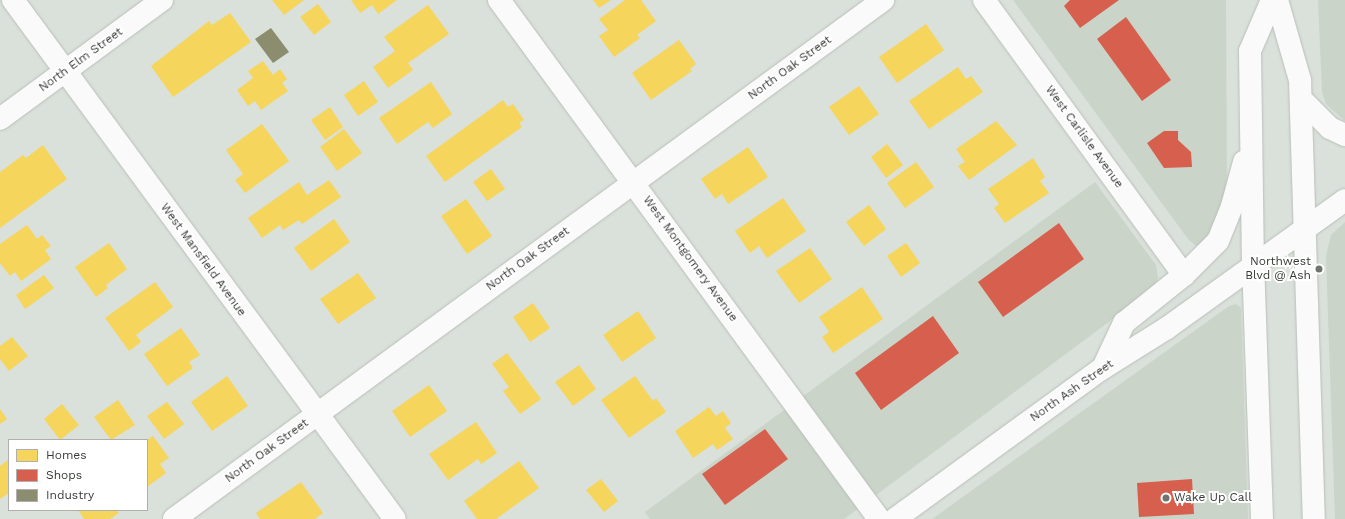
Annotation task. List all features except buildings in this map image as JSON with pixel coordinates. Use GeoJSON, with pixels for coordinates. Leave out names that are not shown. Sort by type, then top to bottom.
{"type":"FeatureCollection","features":[{"type":"Feature","properties":{"kind":"street","name":"West Mansfield Avenue"},"geometry":{"type":"LineString","coordinates":[[13,0],[395,519]]}},
{"type":"Feature","properties":{"kind":"street","name":"North Elm Street"},"geometry":{"type":"LineString","coordinates":[[0,119],[162,0]]}},
{"type":"Feature","properties":{"kind":"street","name":"West Montgomery Avenue"},"geometry":{"type":"LineString","coordinates":[[499,0],[879,519]]}},
{"type":"Feature","properties":{"kind":"street","name":"North Oak Street"},"geometry":{"type":"LineString","coordinates":[[174,519],[883,0]]}},
{"type":"Feature","properties":{"kind":"street","name":"West Carlisle Avenue"},"geometry":{"type":"LineString","coordinates":[[984,0],[1184,275]]}},
{"type":"Feature","properties":{"kind":"street"},"geometry":{"type":"LineString","coordinates":[[1262,519],[1253,267],[1250,51],[1272,0]]}},
{"type":"Feature","properties":{"kind":"street"},"geometry":{"type":"LineString","coordinates":[[1277,0],[1300,80],[1306,229],[1314,519]]}},
{"type":"Feature","properties":{"kind":"street"},"geometry":{"type":"LineString","coordinates":[[1301,99],[1330,128],[1345,135]]}},
{"type":"Feature","properties":{"kind":"street"},"geometry":{"type":"LineString","coordinates":[[1103,368],[1124,323],[1184,275],[1218,241],[1232,206],[1251,136]]}},
{"type":"Feature","properties":{"kind":"street","name":"North Ash Street"},"geometry":{"type":"LineString","coordinates":[[895,519],[1103,368],[1253,267],[1345,200]]}},
{"type":"Feature","properties":{"kind":"shaded area"},"geometry":{"type":"Polygon","coordinates":[[[1013,0],[1226,0],[1227,192],[1221,216],[1202,246],[1195,245],[1188,239],[1013,0]]]}},
{"type":"Feature","properties":{"kind":"shaded area"},"geometry":{"type":"Polygon","coordinates":[[[1318,0],[1345,0],[1345,121],[1326,104],[1322,92],[1318,0]]]}},
{"type":"Feature","properties":{"kind":"shaded area"},"geometry":{"type":"Polygon","coordinates":[[[1095,182],[1156,265],[1158,278],[1153,289],[844,519],[650,519],[645,512],[1095,182]]]}},
{"type":"Feature","properties":{"kind":"shaded area"},"geometry":{"type":"Polygon","coordinates":[[[1345,222],[1345,519],[1335,519],[1326,256],[1331,235],[1345,222]]]}},
{"type":"Feature","properties":{"kind":"shaded area"},"geometry":{"type":"Polygon","coordinates":[[[1236,304],[1241,308],[1248,519],[932,519],[1229,306],[1236,304]]]}},
{"type":"Feature","properties":{"kind":"place","name":"Northwest Blvd @ Ash"},"geometry":{"type":"Point","coordinates":[1319,269]}},
{"type":"Feature","properties":{"kind":"place","name":"Wake Up Call"},"geometry":{"type":"Point","coordinates":[1166,498]}}]}
